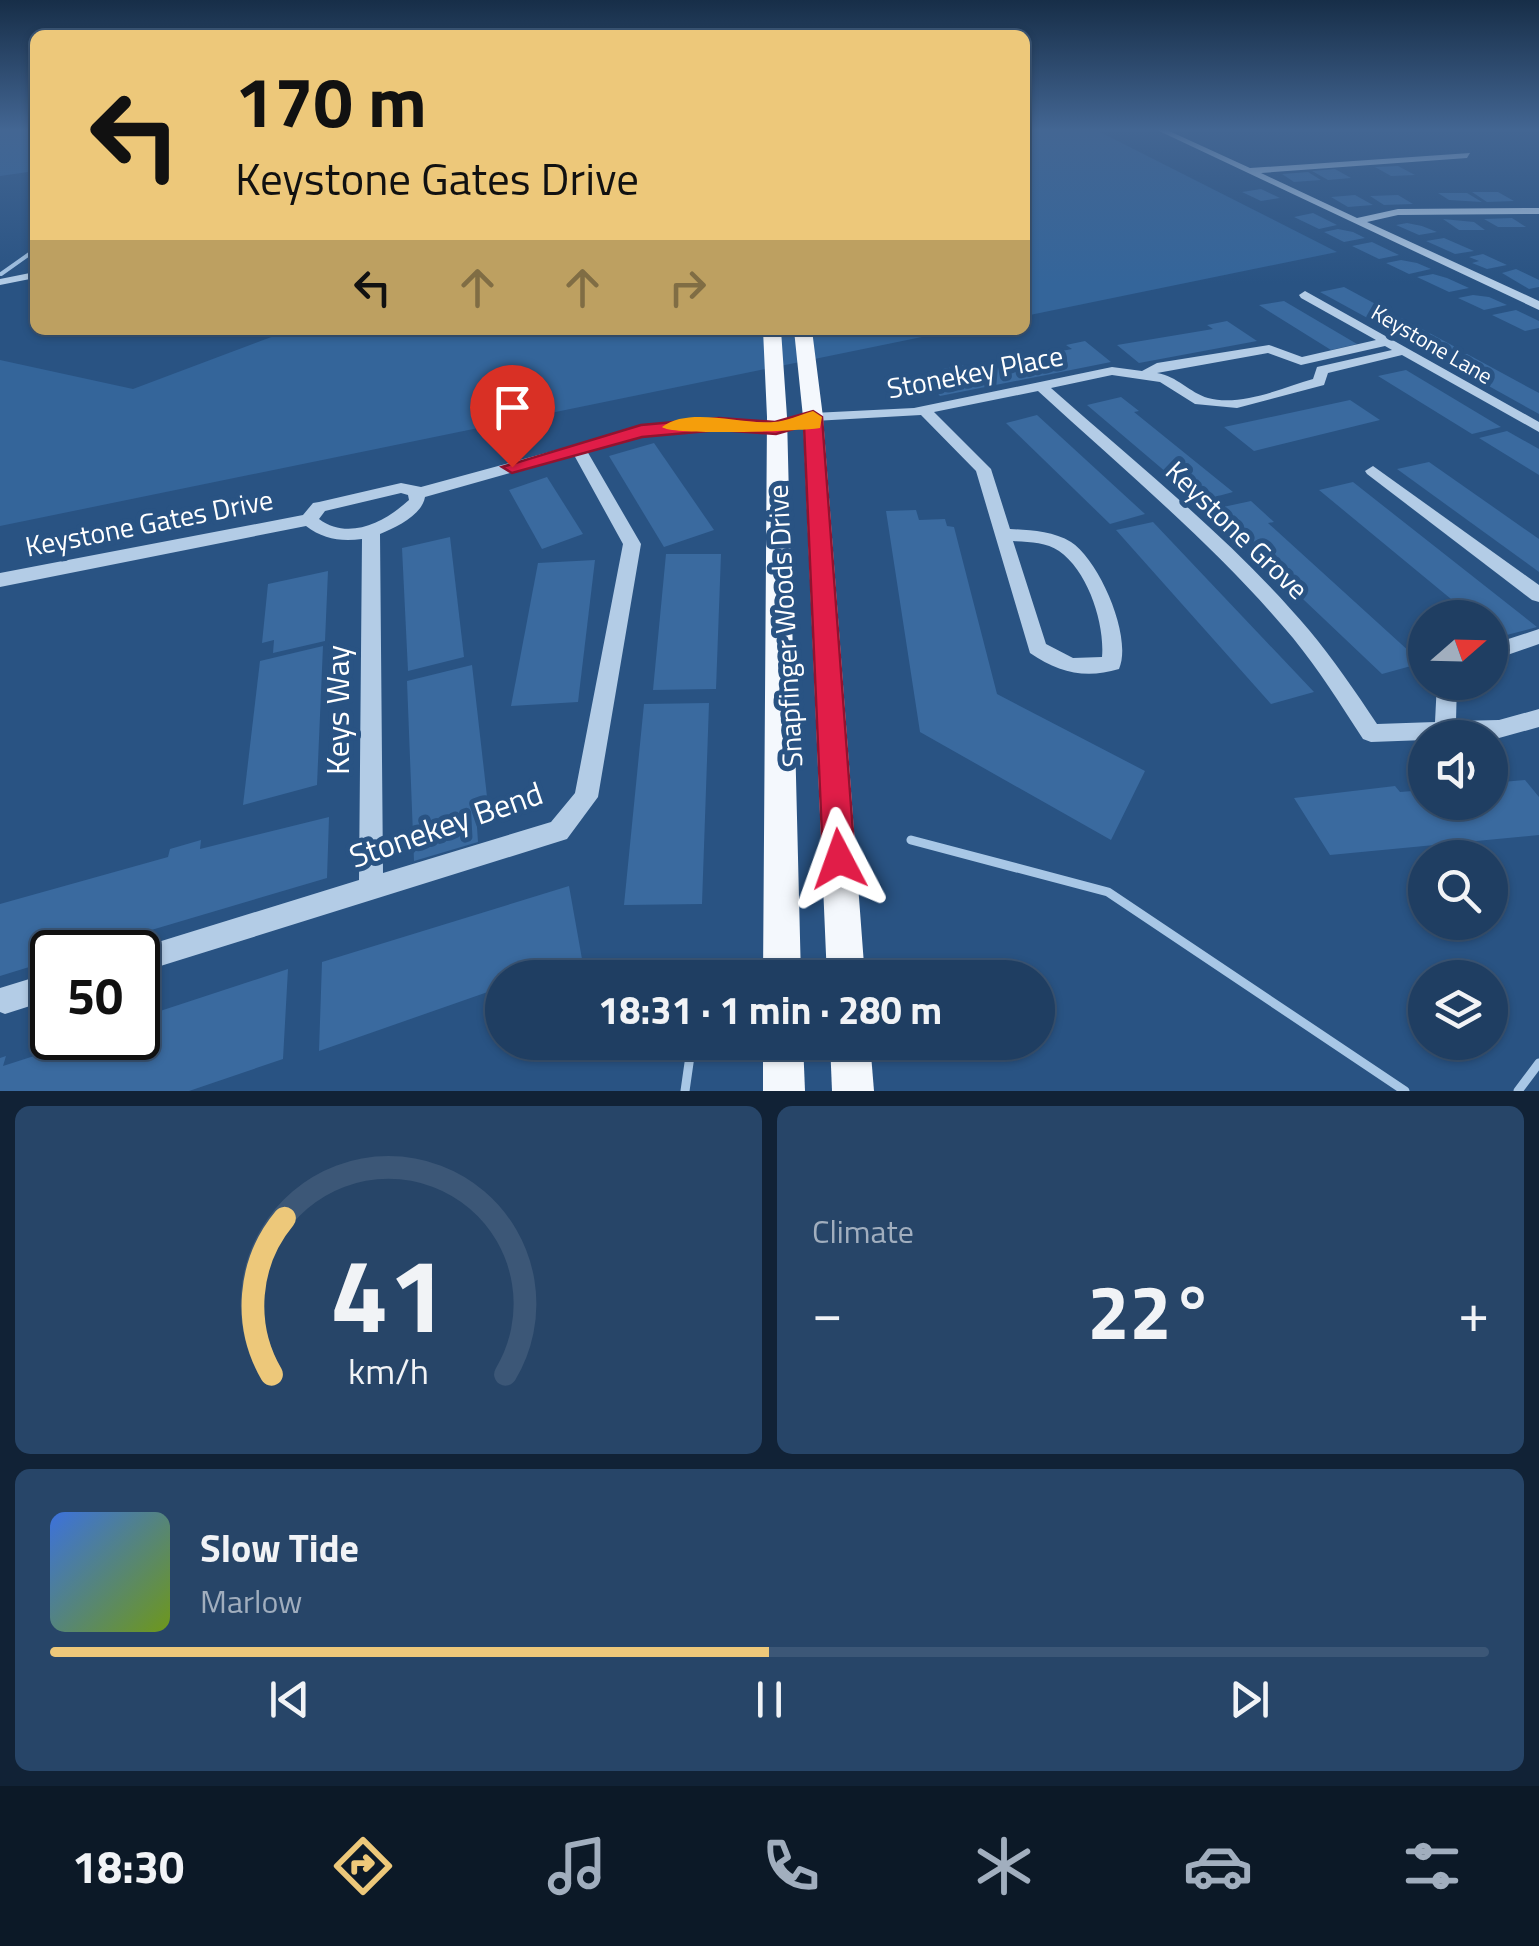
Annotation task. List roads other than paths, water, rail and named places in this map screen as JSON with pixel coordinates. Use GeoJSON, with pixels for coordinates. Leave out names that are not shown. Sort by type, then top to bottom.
{"type":"FeatureCollection","features":[{"type":"Feature","properties":{"kind":"main road","name":"Snapfinger Woods Drive"},"geometry":{"type":"LineString","coordinates":[[772,335],[782,960]]}},
{"type":"Feature","properties":{"kind":"main road","name":"Snapfinger Woods Drive"},"geometry":{"type":"LineString","coordinates":[[804,335],[813,417],[845,960]]}},
{"type":"Feature","properties":{"kind":"main road"},"geometry":{"type":"LineString","coordinates":[[783,1060],[784,1091]]}},
{"type":"Feature","properties":{"kind":"main road"},"geometry":{"type":"LineString","coordinates":[[851,1060],[853,1091]]}},
{"type":"Feature","properties":{"kind":"street"},"geometry":{"type":"LineString","coordinates":[[1269,181],[1539,306]]}},
{"type":"Feature","properties":{"kind":"street"},"geometry":{"type":"LineString","coordinates":[[1356,221],[1398,212],[1539,211]]}},
{"type":"Feature","properties":{"kind":"street"},"geometry":{"type":"LineString","coordinates":[[0,282],[30,276]]}},
{"type":"Feature","properties":{"kind":"street","name":"Keystone Lane"},"geometry":{"type":"LineString","coordinates":[[1304,295],[1539,428]]}},
{"type":"Feature","properties":{"kind":"street","name":"Stonekey Place"},"geometry":{"type":"LineString","coordinates":[[1146,374],[1157,367],[1251,350],[1269,349],[1301,362],[1386,342]]}},
{"type":"Feature","properties":{"kind":"street","name":"Stonekey Place"},"geometry":{"type":"LineString","coordinates":[[813,417],[924,410],[1112,371],[1164,378],[1200,401],[1236,404],[1319,382],[1322,370],[1404,352]]}},
{"type":"Feature","properties":{"kind":"street","name":"Keystone Grove"},"geometry":{"type":"LineString","coordinates":[[1041,386],[1197,525],[1308,636],[1339,678],[1371,733],[1408,732]]}},
{"type":"Feature","properties":{"kind":"street"},"geometry":{"type":"LineString","coordinates":[[924,410],[983,469],[1038,648],[1058,663],[1090,670],[1112,663],[1116,645],[1082,560],[1063,546],[1004,534]]}},
{"type":"Feature","properties":{"kind":"street","name":"Keystone Gates Drive"},"geometry":{"type":"LineString","coordinates":[[0,580],[309,520],[319,507],[342,500],[401,488],[416,494],[641,431],[688,426],[776,428],[813,417]]}},
{"type":"Feature","properties":{"kind":"street","name":"Stonekey Bend"},"geometry":{"type":"LineString","coordinates":[[160,953],[559,831],[586,797],[632,544],[578,447]]}},
{"type":"Feature","properties":{"kind":"street"},"geometry":{"type":"LineString","coordinates":[[1373,471],[1539,595]]}},
{"type":"Feature","properties":{"kind":"street","name":"Keystone Gates Drive"},"geometry":{"type":"LineString","coordinates":[[309,520],[319,530],[355,535],[371,532],[405,515],[418,502],[416,494]]}},
{"type":"Feature","properties":{"kind":"street","name":"Keys Way"},"geometry":{"type":"LineString","coordinates":[[371,532],[371,888]]}},
{"type":"Feature","properties":{"kind":"street"},"geometry":{"type":"LineString","coordinates":[[1508,646],[1539,636]]}},
{"type":"Feature","properties":{"kind":"street"},"geometry":{"type":"LineString","coordinates":[[1508,727],[1539,718]]}},
{"type":"Feature","properties":{"kind":"street"},"geometry":{"type":"LineString","coordinates":[[5,1000],[30,993]]}},
{"type":"Feature","properties":{"kind":"waterway"},"geometry":{"type":"LineString","coordinates":[[1,274],[30,254]]}},
{"type":"Feature","properties":{"kind":"waterway"},"geometry":{"type":"LineString","coordinates":[[911,840],[1108,892],[1405,1091]]}},
{"type":"Feature","properties":{"kind":"waterway"},"geometry":{"type":"LineString","coordinates":[[685,1091],[689,1060]]}},
{"type":"Feature","properties":{"kind":"waterway"},"geometry":{"type":"LineString","coordinates":[[1518,1091],[1539,1063]]}}]}
